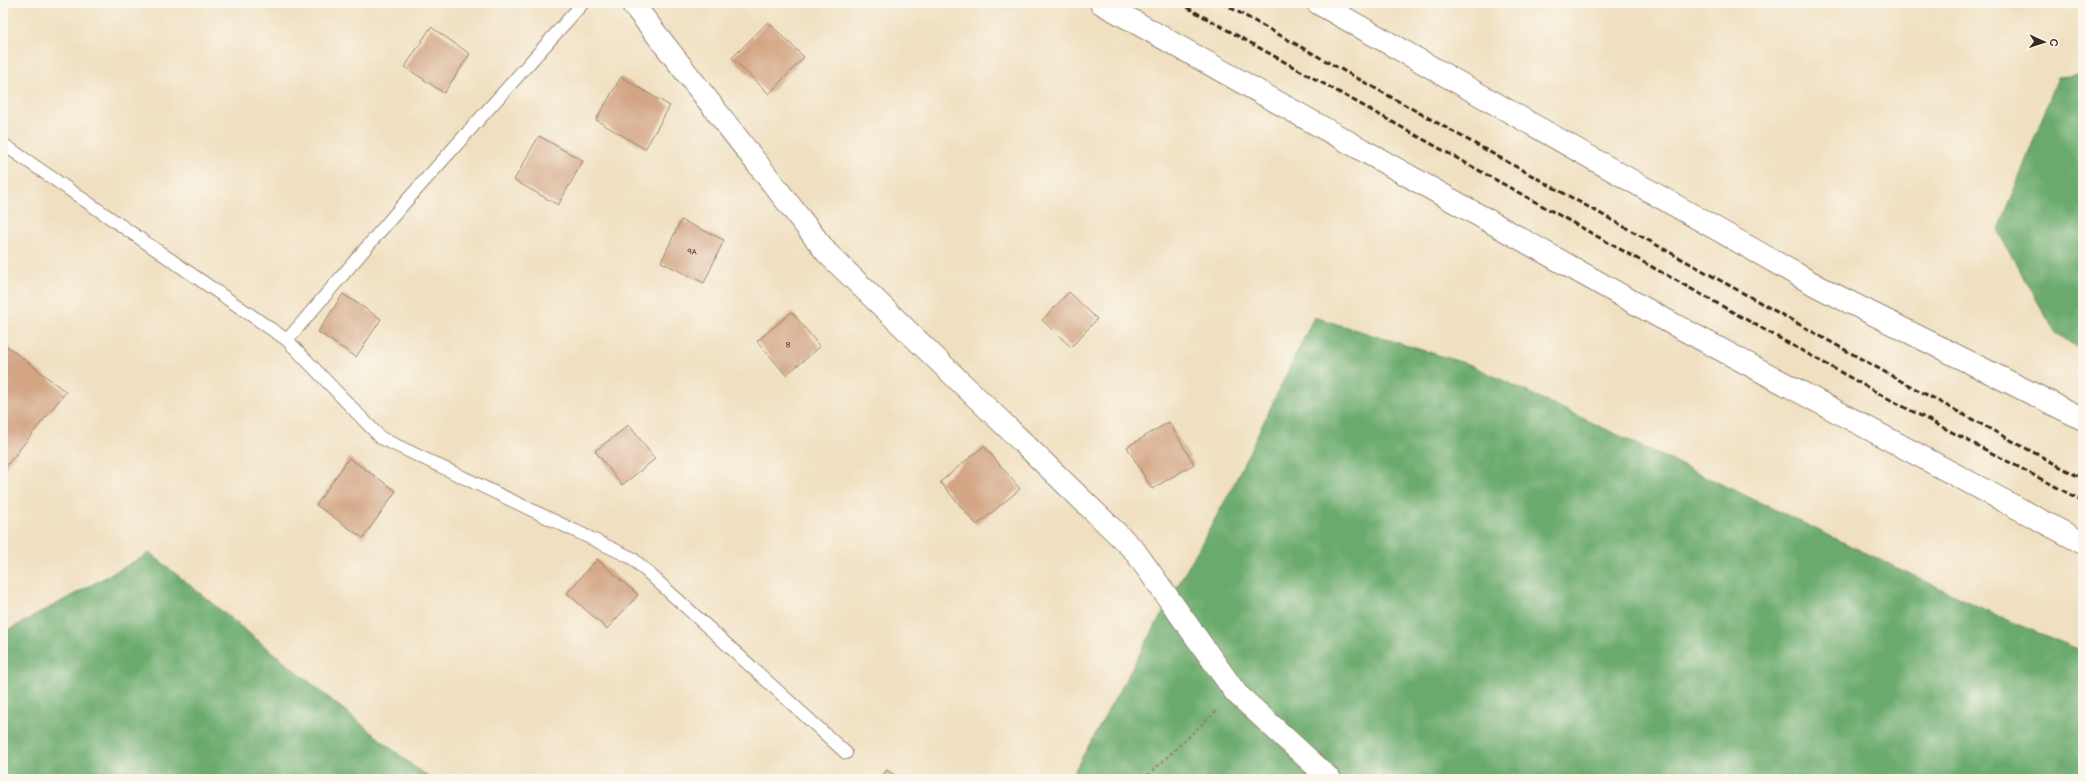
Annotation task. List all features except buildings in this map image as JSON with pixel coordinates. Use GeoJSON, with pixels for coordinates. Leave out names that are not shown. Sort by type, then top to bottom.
{"type":"FeatureCollection","features":[{"type":"Feature","properties":{"kind":"street"},"geometry":{"type":"LineString","coordinates":[[632,3],[827,253],[1134,550],[1236,693],[1330,779]]}},
{"type":"Feature","properties":{"kind":"street"},"geometry":{"type":"LineString","coordinates":[[1101,3],[1658,316],[2083,543]]}},
{"type":"Feature","properties":{"kind":"street"},"geometry":{"type":"LineString","coordinates":[[1318,3],[1819,287],[2083,419]]}},
{"type":"Feature","properties":{"kind":"lane"},"geometry":{"type":"LineString","coordinates":[[287,340],[401,208],[583,3]]}},
{"type":"Feature","properties":{"kind":"lane"},"geometry":{"type":"LineString","coordinates":[[3,144],[287,340],[381,438],[632,558],[846,753]]}},
{"type":"Feature","properties":{"kind":"path"},"geometry":{"type":"LineString","coordinates":[[1144,779],[1236,693]]}},
{"type":"Feature","properties":{"kind":"green space"},"geometry":{"type":"Polygon","coordinates":[[[2083,75],[2083,352],[2055,332],[1998,232],[2058,77],[2083,75]]]}},
{"type":"Feature","properties":{"kind":"green space"},"geometry":{"type":"Polygon","coordinates":[[[1314,317],[1471,365],[2009,621],[2083,651],[2083,779],[1070,779],[1230,492],[1314,317]]]}},
{"type":"Feature","properties":{"kind":"green space"},"geometry":{"type":"Polygon","coordinates":[[[150,553],[418,770],[432,779],[3,779],[3,633],[150,553]]]}},
{"type":"Feature","properties":{"kind":"railway"},"geometry":{"type":"LineString","coordinates":[[1179,3],[1885,397],[2083,501]]}},
{"type":"Feature","properties":{"kind":"railway"},"geometry":{"type":"LineString","coordinates":[[1222,3],[1901,381],[2083,479]]}}]}
